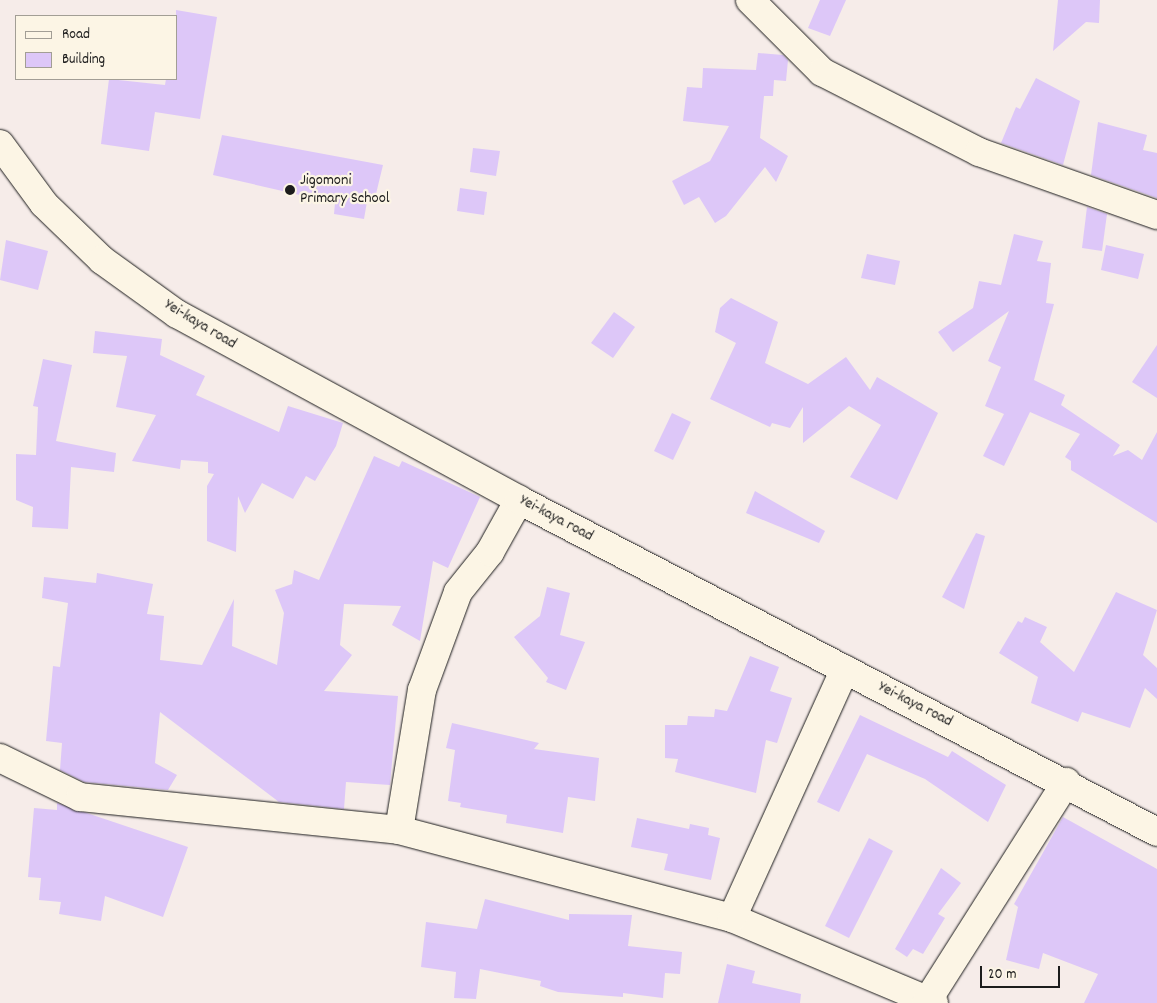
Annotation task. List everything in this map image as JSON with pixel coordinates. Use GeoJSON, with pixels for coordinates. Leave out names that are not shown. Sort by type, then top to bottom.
{"type":"FeatureCollection","features":[{"type":"Feature","properties":{"kind":"street"},"geometry":{"type":"LineString","coordinates":[[750,0],[822,72],[979,152],[1157,215]]}},
{"type":"Feature","properties":{"kind":"street","name":"Yei-kaya road"},"geometry":{"type":"LineString","coordinates":[[0,144],[44,204],[102,260],[177,314],[519,500],[1066,782],[1157,832]]}},
{"type":"Feature","properties":{"kind":"street"},"geometry":{"type":"LineString","coordinates":[[399,830],[425,681],[458,592],[490,552],[519,500]]}},
{"type":"Feature","properties":{"kind":"street"},"geometry":{"type":"LineString","coordinates":[[732,918],[845,669]]}},
{"type":"Feature","properties":{"kind":"street"},"geometry":{"type":"LineString","coordinates":[[0,758],[80,797],[399,830],[732,918],[908,996],[929,1002],[1066,782]]}},
{"type":"Feature","properties":{"kind":"building"},"geometry":{"type":"Polygon","coordinates":[[[820,0],[846,0],[830,36],[808,28],[820,0]]]}},
{"type":"Feature","properties":{"kind":"building"},"geometry":{"type":"Polygon","coordinates":[[[1058,0],[1100,0],[1099,23],[1086,22],[1053,51],[1058,0]]]}},
{"type":"Feature","properties":{"kind":"building"},"geometry":{"type":"Polygon","coordinates":[[[176,10],[217,17],[200,119],[155,112],[149,151],[101,144],[109,80],[165,85],[166,80],[178,80],[178,15],[176,15],[176,10]]]}},
{"type":"Feature","properties":{"kind":"building"},"geometry":{"type":"Polygon","coordinates":[[[758,53],[783,55],[788,60],[786,81],[774,80],[773,96],[764,96],[760,138],[788,156],[776,182],[765,167],[726,216],[715,223],[699,197],[684,205],[672,181],[710,161],[729,126],[683,121],[687,87],[702,88],[703,68],[756,70],[758,53]]]}},
{"type":"Feature","properties":{"kind":"building"},"geometry":{"type":"Polygon","coordinates":[[[1036,78],[1080,101],[1063,165],[1001,143],[1016,107],[1020,109],[1036,78]]]}},
{"type":"Feature","properties":{"kind":"building"},"geometry":{"type":"Polygon","coordinates":[[[1098,122],[1147,135],[1143,150],[1157,153],[1157,198],[1091,175],[1098,122]]]}},
{"type":"Feature","properties":{"kind":"building"},"geometry":{"type":"Polygon","coordinates":[[[222,135],[383,165],[375,198],[368,196],[364,219],[334,214],[335,203],[213,175],[222,135]]]}},
{"type":"Feature","properties":{"kind":"building"},"geometry":{"type":"Polygon","coordinates":[[[473,148],[500,151],[496,176],[470,172],[473,148]]]}},
{"type":"Feature","properties":{"kind":"building"},"geometry":{"type":"Polygon","coordinates":[[[460,188],[487,192],[484,215],[457,211],[460,188]]]}},
{"type":"Feature","properties":{"kind":"building"},"geometry":{"type":"Polygon","coordinates":[[[1087,207],[1107,214],[1102,251],[1082,248],[1087,207]]]}},
{"type":"Feature","properties":{"kind":"building"},"geometry":{"type":"Polygon","coordinates":[[[1014,234],[1043,241],[1037,261],[1051,263],[1046,303],[1054,304],[1034,380],[1065,395],[1061,405],[1120,445],[1113,456],[1128,450],[1142,460],[1157,432],[1157,523],[1071,470],[1071,461],[1065,457],[1080,434],[1030,412],[1004,466],[983,456],[1004,414],[985,406],[1001,367],[988,361],[1009,311],[953,352],[938,332],[973,308],[979,281],[1001,285],[1014,234]]]}},
{"type":"Feature","properties":{"kind":"building"},"geometry":{"type":"Polygon","coordinates":[[[6,240],[48,251],[38,290],[0,280],[6,240]]]}},
{"type":"Feature","properties":{"kind":"building"},"geometry":{"type":"Polygon","coordinates":[[[1106,245],[1144,254],[1138,279],[1101,270],[1106,245]]]}},
{"type":"Feature","properties":{"kind":"building"},"geometry":{"type":"Polygon","coordinates":[[[867,254],[900,261],[895,285],[861,278],[867,254]]]}},
{"type":"Feature","properties":{"kind":"building"},"geometry":{"type":"Polygon","coordinates":[[[731,298],[778,322],[765,363],[808,384],[846,357],[870,390],[877,377],[938,413],[897,500],[850,477],[881,425],[849,406],[803,443],[803,407],[790,428],[772,423],[770,427],[710,399],[736,343],[715,332],[720,308],[731,298]]]}},
{"type":"Feature","properties":{"kind":"building"},"geometry":{"type":"Polygon","coordinates":[[[614,312],[635,327],[613,358],[591,343],[614,312]]]}},
{"type":"Feature","properties":{"kind":"building"},"geometry":{"type":"Polygon","coordinates":[[[95,331],[162,339],[160,355],[205,376],[196,395],[279,432],[288,406],[343,423],[336,446],[315,481],[306,476],[293,499],[262,483],[245,513],[238,496],[236,552],[207,541],[207,486],[214,474],[208,473],[208,462],[181,460],[180,469],[132,461],[156,415],[116,407],[127,356],[93,353],[95,331]]]}},
{"type":"Feature","properties":{"kind":"building"},"geometry":{"type":"Polygon","coordinates":[[[1157,345],[1157,398],[1132,382],[1157,345]]]}},
{"type":"Feature","properties":{"kind":"building"},"geometry":{"type":"Polygon","coordinates":[[[43,359],[72,365],[56,441],[116,453],[114,472],[71,467],[68,529],[32,527],[33,507],[16,500],[16,454],[36,455],[38,407],[33,406],[43,359]]]}},
{"type":"Feature","properties":{"kind":"building"},"geometry":{"type":"Polygon","coordinates":[[[672,413],[691,422],[673,460],[654,451],[672,413]]]}},
{"type":"Feature","properties":{"kind":"building"},"geometry":{"type":"Polygon","coordinates":[[[374,456],[399,467],[402,461],[480,497],[448,568],[433,561],[420,641],[392,625],[401,606],[344,604],[340,645],[352,655],[324,691],[398,696],[390,785],[346,782],[344,809],[279,802],[160,712],[155,763],[177,775],[168,790],[84,782],[60,770],[62,743],[46,741],[53,666],[60,667],[68,603],[42,598],[44,577],[96,583],[97,573],[153,584],[147,614],[164,616],[160,660],[202,665],[234,599],[232,646],[277,665],[284,613],[275,590],[292,584],[294,570],[319,580],[374,456]]]}},
{"type":"Feature","properties":{"kind":"building"},"geometry":{"type":"Polygon","coordinates":[[[755,491],[825,531],[819,543],[746,513],[755,491]]]}},
{"type":"Feature","properties":{"kind":"building"},"geometry":{"type":"Polygon","coordinates":[[[976,533],[985,536],[964,609],[942,597],[976,533]]]}},
{"type":"Feature","properties":{"kind":"building"},"geometry":{"type":"Polygon","coordinates":[[[547,587],[570,593],[560,635],[585,642],[566,690],[546,682],[548,678],[514,637],[540,616],[547,587]]]}},
{"type":"Feature","properties":{"kind":"building"},"geometry":{"type":"Polygon","coordinates":[[[1116,592],[1157,610],[1143,655],[1157,668],[1157,699],[1145,688],[1130,728],[1082,712],[1078,722],[1031,703],[1038,677],[999,653],[1018,621],[1022,623],[1025,617],[1047,627],[1040,642],[1074,672],[1116,592]]]}},
{"type":"Feature","properties":{"kind":"building"},"geometry":{"type":"Polygon","coordinates":[[[750,656],[779,667],[770,691],[792,698],[777,743],[766,740],[756,793],[675,772],[678,759],[665,758],[665,725],[687,725],[688,716],[714,717],[715,709],[727,711],[750,656]]]}},
{"type":"Feature","properties":{"kind":"building"},"geometry":{"type":"Polygon","coordinates":[[[860,715],[948,757],[952,751],[1006,785],[988,822],[925,779],[867,754],[839,812],[817,802],[860,715]]]}},
{"type":"Feature","properties":{"kind":"building"},"geometry":{"type":"Polygon","coordinates":[[[452,723],[539,743],[534,749],[599,758],[595,801],[568,797],[563,833],[506,823],[507,815],[460,807],[461,803],[448,801],[455,750],[446,748],[452,723]]]}},
{"type":"Feature","properties":{"kind":"building"},"geometry":{"type":"Polygon","coordinates":[[[57,803],[188,847],[163,917],[105,896],[101,921],[59,914],[61,902],[39,900],[41,878],[28,877],[34,808],[57,810],[57,803]]]}},
{"type":"Feature","properties":{"kind":"building"},"geometry":{"type":"Polygon","coordinates":[[[1063,817],[1157,869],[1157,1003],[1084,1003],[1098,974],[1043,953],[1039,969],[1006,960],[1018,907],[1014,904],[1063,817]]]}},
{"type":"Feature","properties":{"kind":"building"},"geometry":{"type":"Polygon","coordinates":[[[637,818],[689,829],[690,824],[709,828],[708,835],[720,838],[711,880],[664,870],[668,854],[631,847],[637,818]]]}},
{"type":"Feature","properties":{"kind":"building"},"geometry":{"type":"Polygon","coordinates":[[[869,838],[893,851],[849,938],[825,926],[869,838]]]}},
{"type":"Feature","properties":{"kind":"building"},"geometry":{"type":"Polygon","coordinates":[[[941,868],[961,883],[938,914],[945,918],[923,954],[913,949],[907,957],[895,949],[941,868]]]}},
{"type":"Feature","properties":{"kind":"building"},"geometry":{"type":"Polygon","coordinates":[[[485,899],[569,920],[569,914],[632,915],[628,946],[682,952],[680,974],[665,973],[663,998],[623,993],[623,997],[558,992],[540,986],[541,981],[480,969],[476,999],[454,998],[456,972],[421,967],[426,922],[477,929],[485,899]]]}},
{"type":"Feature","properties":{"kind":"building"},"geometry":{"type":"Polygon","coordinates":[[[727,964],[755,971],[752,983],[801,994],[800,1003],[718,1003],[727,964]]]}},
{"type":"Feature","properties":{"kind":"place","name":"Jigomoni Primary School"},"geometry":{"type":"Point","coordinates":[290,190]}}]}
